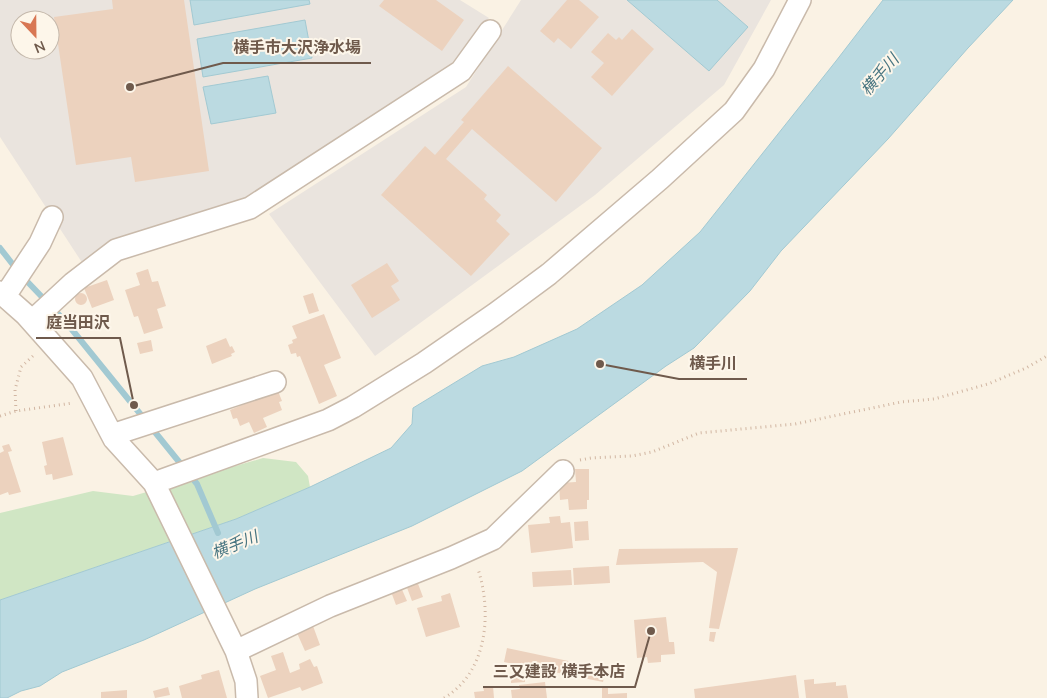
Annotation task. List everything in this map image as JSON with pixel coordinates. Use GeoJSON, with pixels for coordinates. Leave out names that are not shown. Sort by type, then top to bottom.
{"type":"FeatureCollection","features":[{"type":"Feature","properties":{"kind":"street"},"geometry":{"type":"LineString","coordinates":[[163,480],[328,420],[353,407],[424,363],[487,320],[549,274],[660,179],[734,110],[764,69],[800,0]]}},
{"type":"Feature","properties":{"kind":"street"},"geometry":{"type":"LineString","coordinates":[[37,317],[73,283],[116,250],[250,208],[461,71],[490,31]]}},
{"type":"Feature","properties":{"kind":"street"},"geometry":{"type":"LineString","coordinates":[[52,217],[40,243],[6,291],[37,317],[49,341],[82,378],[112,435],[163,480],[224,627],[236,651],[246,681],[247,698]]}},
{"type":"Feature","properties":{"kind":"street"},"geometry":{"type":"LineString","coordinates":[[112,435],[275,382]]}},
{"type":"Feature","properties":{"kind":"street"},"geometry":{"type":"LineString","coordinates":[[236,651],[330,606],[493,539],[563,471]]}},
{"type":"Feature","properties":{"kind":"path"},"geometry":{"type":"LineString","coordinates":[[16,411],[16,390],[22,367],[49,341]]}},
{"type":"Feature","properties":{"kind":"path"},"geometry":{"type":"LineString","coordinates":[[563,471],[574,461],[591,458],[632,456],[652,452],[699,433],[795,424],[901,402],[934,399],[988,384],[1026,368],[1047,356]]}},
{"type":"Feature","properties":{"kind":"path"},"geometry":{"type":"LineString","coordinates":[[0,416],[16,411],[94,400]]}},
{"type":"Feature","properties":{"kind":"path"},"geometry":{"type":"LineString","coordinates":[[444,698],[451,694],[467,677],[481,650],[486,624],[483,585],[472,549]]}},
{"type":"Feature","properties":{"kind":"shaded area"},"geometry":{"type":"Polygon","coordinates":[[[0,0],[460,0],[489,18],[451,64],[247,200],[83,264],[0,137],[0,0]]]}},
{"type":"Feature","properties":{"kind":"shaded area"},"geometry":{"type":"Polygon","coordinates":[[[521,0],[771,0],[724,85],[595,195],[375,356],[269,214],[466,87],[521,0]]]}},
{"type":"Feature","properties":{"kind":"green space"},"geometry":{"type":"Polygon","coordinates":[[[263,458],[296,462],[308,476],[310,487],[236,519],[0,600],[0,513],[93,491],[133,496],[263,458]]]}},
{"type":"Feature","properties":{"kind":"water"},"geometry":{"type":"Polygon","coordinates":[[[190,0],[309,0],[310,4],[194,25],[190,0]]]}},
{"type":"Feature","properties":{"kind":"water"},"geometry":{"type":"Polygon","coordinates":[[[627,0],[717,0],[748,27],[709,71],[627,0]]]}},
{"type":"Feature","properties":{"kind":"water"},"geometry":{"type":"Polygon","coordinates":[[[883,0],[1013,0],[888,139],[781,251],[750,291],[694,348],[666,366],[522,471],[412,526],[255,589],[144,640],[62,672],[40,686],[21,691],[7,698],[0,698],[0,600],[236,519],[310,487],[391,448],[412,424],[413,408],[482,366],[514,357],[577,329],[642,285],[700,232],[883,0]]]}},
{"type":"Feature","properties":{"kind":"water"},"geometry":{"type":"Polygon","coordinates":[[[305,20],[312,58],[203,77],[197,39],[305,20]]]}},
{"type":"Feature","properties":{"kind":"water"},"geometry":{"type":"Polygon","coordinates":[[[268,76],[276,113],[211,124],[203,87],[268,76]]]}},
{"type":"Feature","properties":{"kind":"building"},"geometry":{"type":"Polygon","coordinates":[[[112,0],[184,0],[209,171],[135,182],[131,157],[76,165],[60,57],[60,16],[113,9],[112,0]]]}},
{"type":"Feature","properties":{"kind":"building"},"geometry":{"type":"Polygon","coordinates":[[[384,0],[436,0],[464,20],[442,51],[379,6],[384,0]]]}},
{"type":"Feature","properties":{"kind":"building"},"geometry":{"type":"Polygon","coordinates":[[[567,0],[579,0],[599,17],[571,49],[558,38],[554,43],[540,31],[567,0]]]}},
{"type":"Feature","properties":{"kind":"building"},"geometry":{"type":"Polygon","coordinates":[[[632,29],[654,49],[612,96],[591,77],[604,63],[591,52],[608,33],[616,40],[619,37],[622,40],[632,29]]]}},
{"type":"Feature","properties":{"kind":"building"},"geometry":{"type":"Polygon","coordinates":[[[508,66],[602,148],[556,202],[472,129],[446,159],[487,195],[484,199],[501,215],[496,221],[510,234],[471,276],[381,195],[425,146],[435,155],[464,122],[461,120],[508,66]]]}},
{"type":"Feature","properties":{"kind":"building"},"geometry":{"type":"Polygon","coordinates":[[[387,263],[399,281],[391,286],[400,300],[372,318],[351,285],[387,263]]]}},
{"type":"Feature","properties":{"kind":"building"},"geometry":{"type":"Polygon","coordinates":[[[148,269],[152,282],[158,281],[166,306],[157,309],[163,328],[144,334],[138,316],[134,317],[125,290],[140,285],[136,273],[148,269]]]}},
{"type":"Feature","properties":{"kind":"building"},"geometry":{"type":"Polygon","coordinates":[[[107,280],[114,300],[92,308],[84,288],[107,280]]]}},
{"type":"Feature","properties":{"kind":"building"},"geometry":{"type":"Polygon","coordinates":[[[81,293],[87,299],[81,305],[75,299],[81,293]]]}},
{"type":"Feature","properties":{"kind":"building"},"geometry":{"type":"Polygon","coordinates":[[[313,293],[319,311],[309,314],[303,296],[313,293]]]}},
{"type":"Feature","properties":{"kind":"building"},"geometry":{"type":"Polygon","coordinates":[[[324,314],[341,358],[324,365],[337,396],[319,404],[300,356],[297,357],[296,353],[291,354],[288,345],[297,338],[292,326],[324,314]]]}},
{"type":"Feature","properties":{"kind":"building"},"geometry":{"type":"Polygon","coordinates":[[[226,338],[230,347],[232,346],[235,352],[231,354],[232,356],[212,364],[206,346],[226,338]]]}},
{"type":"Feature","properties":{"kind":"building"},"geometry":{"type":"Polygon","coordinates":[[[151,340],[153,351],[140,354],[137,343],[151,340]]]}},
{"type":"Feature","properties":{"kind":"building"},"geometry":{"type":"Polygon","coordinates":[[[278,391],[282,401],[279,402],[282,410],[263,418],[267,427],[254,433],[249,422],[240,426],[237,418],[233,419],[230,410],[249,402],[248,400],[278,391]]]}},
{"type":"Feature","properties":{"kind":"building"},"geometry":{"type":"Polygon","coordinates":[[[63,437],[73,475],[53,480],[52,474],[46,475],[44,466],[47,465],[42,442],[63,437]]]}},
{"type":"Feature","properties":{"kind":"building"},"geometry":{"type":"Polygon","coordinates":[[[9,444],[12,451],[8,452],[21,492],[9,495],[8,492],[0,495],[0,453],[4,451],[2,446],[9,444]]]}},
{"type":"Feature","properties":{"kind":"building"},"geometry":{"type":"Polygon","coordinates":[[[575,469],[589,469],[589,500],[587,500],[587,509],[569,510],[568,499],[560,500],[559,483],[576,482],[575,469]]]}},
{"type":"Feature","properties":{"kind":"building"},"geometry":{"type":"Polygon","coordinates":[[[560,516],[561,523],[570,522],[573,548],[531,553],[528,525],[550,523],[549,517],[560,516]]]}},
{"type":"Feature","properties":{"kind":"building"},"geometry":{"type":"Polygon","coordinates":[[[588,521],[589,540],[575,541],[574,522],[588,521]]]}},
{"type":"Feature","properties":{"kind":"building"},"geometry":{"type":"Polygon","coordinates":[[[738,548],[719,629],[709,628],[717,572],[703,562],[616,565],[619,549],[738,548]]]}},
{"type":"Feature","properties":{"kind":"building"},"geometry":{"type":"Polygon","coordinates":[[[609,566],[610,583],[574,585],[573,568],[609,566]]]}},
{"type":"Feature","properties":{"kind":"building"},"geometry":{"type":"Polygon","coordinates":[[[571,570],[572,585],[533,587],[532,572],[571,570]]]}},
{"type":"Feature","properties":{"kind":"building"},"geometry":{"type":"Polygon","coordinates":[[[417,581],[423,597],[412,601],[406,585],[417,581]]]}},
{"type":"Feature","properties":{"kind":"building"},"geometry":{"type":"Polygon","coordinates":[[[400,585],[407,601],[396,605],[390,589],[400,585]]]}},
{"type":"Feature","properties":{"kind":"building"},"geometry":{"type":"Polygon","coordinates":[[[450,593],[460,627],[426,637],[417,608],[442,601],[441,596],[450,593]]]}},
{"type":"Feature","properties":{"kind":"building"},"geometry":{"type":"Polygon","coordinates":[[[666,617],[669,642],[674,642],[675,654],[661,655],[661,662],[648,663],[647,657],[637,658],[634,620],[666,617]]]}},
{"type":"Feature","properties":{"kind":"building"},"geometry":{"type":"Polygon","coordinates":[[[313,626],[320,645],[305,651],[297,633],[313,626]]]}},
{"type":"Feature","properties":{"kind":"building"},"geometry":{"type":"Polygon","coordinates":[[[710,632],[716,632],[714,642],[709,641],[710,632]]]}},
{"type":"Feature","properties":{"kind":"building"},"geometry":{"type":"Polygon","coordinates":[[[507,648],[606,669],[603,682],[504,662],[507,648]]]}},
{"type":"Feature","properties":{"kind":"building"},"geometry":{"type":"Polygon","coordinates":[[[283,652],[290,673],[300,669],[299,664],[310,659],[314,667],[317,666],[323,683],[302,691],[300,687],[268,698],[260,676],[276,670],[271,656],[283,652]]]}},
{"type":"Feature","properties":{"kind":"building"},"geometry":{"type":"Polygon","coordinates":[[[219,670],[227,698],[182,698],[179,686],[202,679],[201,675],[219,670]]]}},
{"type":"Feature","properties":{"kind":"building"},"geometry":{"type":"Polygon","coordinates":[[[796,675],[799,698],[695,698],[694,689],[796,675]]]}},
{"type":"Feature","properties":{"kind":"building"},"geometry":{"type":"Polygon","coordinates":[[[525,677],[525,682],[511,683],[511,678],[525,677]]]}},
{"type":"Feature","properties":{"kind":"building"},"geometry":{"type":"Polygon","coordinates":[[[814,679],[814,684],[836,682],[836,686],[846,685],[848,698],[806,698],[804,680],[814,679]]]}},
{"type":"Feature","properties":{"kind":"building"},"geometry":{"type":"Polygon","coordinates":[[[545,682],[547,698],[512,698],[511,690],[520,689],[519,685],[545,682]]]}},
{"type":"Feature","properties":{"kind":"building"},"geometry":{"type":"Polygon","coordinates":[[[493,686],[494,698],[475,698],[474,692],[484,691],[483,687],[493,686]]]}},
{"type":"Feature","properties":{"kind":"building"},"geometry":{"type":"Polygon","coordinates":[[[168,687],[170,695],[155,698],[153,691],[168,687]]]}},
{"type":"Feature","properties":{"kind":"building"},"geometry":{"type":"Polygon","coordinates":[[[602,687],[608,687],[608,694],[627,693],[627,698],[602,698],[602,687]]]}},
{"type":"Feature","properties":{"kind":"building"},"geometry":{"type":"Polygon","coordinates":[[[127,690],[127,698],[101,698],[101,692],[127,690]]]}},
{"type":"Feature","properties":{"kind":"waterway"},"geometry":{"type":"LineString","coordinates":[[0,248],[21,275],[65,321],[197,484],[218,533]]}},
{"type":"Feature","properties":{"kind":"place","name":"横手市大沢浄水場"},"geometry":{"type":"Point","coordinates":[130,87]}},
{"type":"Feature","properties":{"kind":"place","name":"横手川"},"geometry":{"type":"Point","coordinates":[600,364]}},
{"type":"Feature","properties":{"kind":"place","name":"庭当田沢"},"geometry":{"type":"Point","coordinates":[134,405]}},
{"type":"Feature","properties":{"kind":"place","name":"三又建設 横手本店"},"geometry":{"type":"Point","coordinates":[651,631]}}]}
